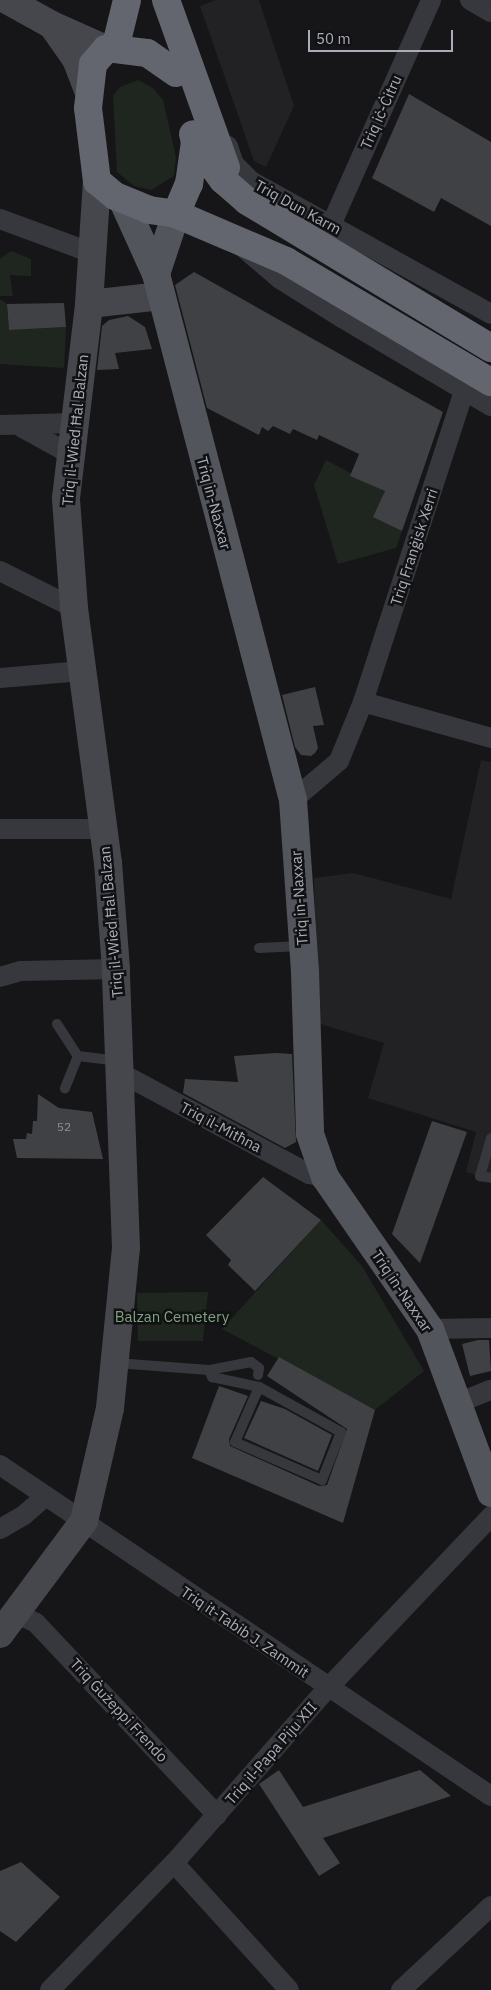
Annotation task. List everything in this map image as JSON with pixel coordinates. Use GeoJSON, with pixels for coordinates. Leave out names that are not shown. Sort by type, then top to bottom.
{"type":"FeatureCollection","features":[{"type":"Feature","properties":{"kind":"highway"},"geometry":{"type":"LineString","coordinates":[[97,181],[88,91],[93,64],[111,49],[127,0]]}},
{"type":"Feature","properties":{"kind":"highway"},"geometry":{"type":"LineString","coordinates":[[155,0],[195,142],[189,184],[176,214],[235,241],[286,261],[491,382]]}},
{"type":"Feature","properties":{"kind":"highway"},"geometry":{"type":"LineString","coordinates":[[166,0],[225,166],[254,205]]}},
{"type":"Feature","properties":{"kind":"highway"},"geometry":{"type":"LineString","coordinates":[[111,49],[147,53],[176,73]]}},
{"type":"Feature","properties":{"kind":"highway","name":"Triq Dun Karm"},"geometry":{"type":"LineString","coordinates":[[195,142],[223,180],[254,205],[489,340]]}},
{"type":"Feature","properties":{"kind":"highway","name":"Triq in-Naxxar"},"geometry":{"type":"LineString","coordinates":[[97,181],[122,199],[149,210],[176,214]]}},
{"type":"Feature","properties":{"kind":"main road"},"geometry":{"type":"LineString","coordinates":[[7,0],[52,25],[111,49]]}},
{"type":"Feature","properties":{"kind":"main road"},"geometry":{"type":"LineString","coordinates":[[52,25],[76,60],[88,91]]}},
{"type":"Feature","properties":{"kind":"main road","name":"Triq il-Wied Ħal Balzan"},"geometry":{"type":"LineString","coordinates":[[8,1623],[84,1521],[110,1408],[126,1248],[116,969],[103,829],[74,608],[66,498],[89,304],[97,181]]}},
{"type":"Feature","properties":{"kind":"main road","name":"Triq in-Naxxar"},"geometry":{"type":"LineString","coordinates":[[122,199],[159,285],[293,800],[310,1134],[324,1178],[430,1330],[491,1493]]}},
{"type":"Feature","properties":{"kind":"main road"},"geometry":{"type":"LineString","coordinates":[[89,304],[159,285],[176,214]]}},
{"type":"Feature","properties":{"kind":"street","name":"Triq Dun Karm"},"geometry":{"type":"LineString","coordinates":[[177,0],[234,164],[252,181],[491,314]]}},
{"type":"Feature","properties":{"kind":"street","name":"Triq iċ-Ċitru"},"geometry":{"type":"LineString","coordinates":[[332,225],[430,0]]}},
{"type":"Feature","properties":{"kind":"street"},"geometry":{"type":"LineString","coordinates":[[470,0],[491,12]]}},
{"type":"Feature","properties":{"kind":"street"},"geometry":{"type":"LineString","coordinates":[[0,219],[92,253]]}},
{"type":"Feature","properties":{"kind":"street"},"geometry":{"type":"LineString","coordinates":[[235,241],[280,279],[491,406]]}},
{"type":"Feature","properties":{"kind":"street","name":"Triq Franġisk Xerri"},"geometry":{"type":"LineString","coordinates":[[293,800],[339,761],[363,702],[464,390]]}},
{"type":"Feature","properties":{"kind":"street"},"geometry":{"type":"LineString","coordinates":[[0,426],[21,427],[74,423]]}},
{"type":"Feature","properties":{"kind":"street"},"geometry":{"type":"LineString","coordinates":[[21,427],[70,454]]}},
{"type":"Feature","properties":{"kind":"street"},"geometry":{"type":"LineString","coordinates":[[0,571],[74,608]]}},
{"type":"Feature","properties":{"kind":"street"},"geometry":{"type":"LineString","coordinates":[[0,678],[82,671]]}},
{"type":"Feature","properties":{"kind":"street"},"geometry":{"type":"LineString","coordinates":[[363,702],[491,738]]}},
{"type":"Feature","properties":{"kind":"street"},"geometry":{"type":"LineString","coordinates":[[0,829],[103,829]]}},
{"type":"Feature","properties":{"kind":"street"},"geometry":{"type":"LineString","coordinates":[[0,977],[21,971],[116,969]]}},
{"type":"Feature","properties":{"kind":"street","name":"Triq il-Mitħna"},"geometry":{"type":"LineString","coordinates":[[119,1067],[309,1174],[324,1178]]}},
{"type":"Feature","properties":{"kind":"street"},"geometry":{"type":"LineString","coordinates":[[430,1330],[491,1328]]}},
{"type":"Feature","properties":{"kind":"street"},"geometry":{"type":"LineString","coordinates":[[458,1402],[491,1390]]}},
{"type":"Feature","properties":{"kind":"street","name":"Triq it-Tabib J. Zammit"},"geometry":{"type":"LineString","coordinates":[[0,1465],[328,1688],[491,1796]]}},
{"type":"Feature","properties":{"kind":"street"},"geometry":{"type":"LineString","coordinates":[[0,1529],[24,1515],[46,1496]]}},
{"type":"Feature","properties":{"kind":"street","name":"Triq il-Papa Piju XII"},"geometry":{"type":"LineString","coordinates":[[50,1990],[174,1862],[328,1688],[491,1516]]}},
{"type":"Feature","properties":{"kind":"street","name":"Triq Ġużeppi Frendo"},"geometry":{"type":"LineString","coordinates":[[8,1623],[36,1623],[217,1815]]}},
{"type":"Feature","properties":{"kind":"street"},"geometry":{"type":"LineString","coordinates":[[174,1862],[289,1990]]}},
{"type":"Feature","properties":{"kind":"street"},"geometry":{"type":"LineString","coordinates":[[401,1990],[491,1906]]}},
{"type":"Feature","properties":{"kind":"lane"},"geometry":{"type":"LineString","coordinates":[[259,948],[301,946]]}},
{"type":"Feature","properties":{"kind":"lane"},"geometry":{"type":"LineString","coordinates":[[57,1024],[78,1056],[119,1067]]}},
{"type":"Feature","properties":{"kind":"lane"},"geometry":{"type":"LineString","coordinates":[[65,1089],[78,1056]]}},
{"type":"Feature","properties":{"kind":"lane"},"geometry":{"type":"LineString","coordinates":[[491,1138],[480,1176],[491,1178]]}},
{"type":"Feature","properties":{"kind":"lane"},"geometry":{"type":"LineString","coordinates":[[115,1362],[209,1370],[250,1362],[259,1368],[258,1375]]}},
{"type":"Feature","properties":{"kind":"lane"},"geometry":{"type":"LineString","coordinates":[[209,1370],[212,1377],[259,1387],[341,1432],[322,1480],[235,1442],[259,1387]]}},
{"type":"Feature","properties":{"kind":"shaded area"},"geometry":{"type":"Polygon","coordinates":[[[216,0],[259,0],[294,106],[266,167],[254,161],[200,6],[216,0]]]}},
{"type":"Feature","properties":{"kind":"shaded area"},"geometry":{"type":"Polygon","coordinates":[[[481,760],[491,762],[491,1179],[466,1172],[476,1132],[368,1098],[384,1043],[317,1023],[314,878],[353,873],[451,899],[481,760]]]}},
{"type":"Feature","properties":{"kind":"green space"},"geometry":{"type":"Polygon","coordinates":[[[138,80],[153,88],[163,100],[176,157],[174,176],[151,190],[134,186],[117,172],[113,96],[120,87],[138,80]]]}},
{"type":"Feature","properties":{"kind":"green space"},"geometry":{"type":"Polygon","coordinates":[[[11,251],[31,259],[31,276],[10,275],[13,296],[0,296],[0,259],[11,251]]]}},
{"type":"Feature","properties":{"kind":"green space"},"geometry":{"type":"Polygon","coordinates":[[[0,299],[7,304],[9,330],[66,327],[64,368],[0,364],[0,299]]]}},
{"type":"Feature","properties":{"kind":"green space"},"geometry":{"type":"Polygon","coordinates":[[[326,460],[385,491],[374,517],[402,531],[396,548],[338,564],[314,485],[326,460]]]}},
{"type":"Feature","properties":{"kind":"green space"},"geometry":{"type":"Polygon","coordinates":[[[321,1220],[362,1266],[424,1371],[375,1410],[222,1329],[321,1220]]]}},
{"type":"Feature","properties":{"kind":"green space","name":"Balzan Cemetery"},"geometry":{"type":"Polygon","coordinates":[[[208,1292],[203,1341],[138,1341],[137,1293],[208,1292]]]}},
{"type":"Feature","properties":{"kind":"building"},"geometry":{"type":"Polygon","coordinates":[[[409,94],[491,142],[491,226],[441,198],[434,212],[372,178],[409,94]]]}},
{"type":"Feature","properties":{"kind":"building"},"geometry":{"type":"Polygon","coordinates":[[[194,272],[443,412],[402,531],[373,517],[385,491],[350,476],[359,454],[319,435],[317,440],[293,429],[290,434],[273,426],[268,431],[262,427],[259,435],[207,408],[175,285],[194,272]]]}},
{"type":"Feature","properties":{"kind":"building"},"geometry":{"type":"Polygon","coordinates":[[[64,303],[66,327],[9,330],[7,304],[64,303]]]}},
{"type":"Feature","properties":{"kind":"building"},"geometry":{"type":"Polygon","coordinates":[[[128,316],[145,327],[152,349],[115,353],[119,369],[97,370],[102,326],[109,320],[128,316]]]}},
{"type":"Feature","properties":{"kind":"building"},"geometry":{"type":"Polygon","coordinates":[[[315,687],[324,725],[313,726],[318,748],[315,753],[311,756],[301,755],[295,747],[282,695],[315,687]]]}},
{"type":"Feature","properties":{"kind":"building"},"geometry":{"type":"Polygon","coordinates":[[[277,1053],[292,1054],[296,1142],[285,1148],[183,1093],[185,1079],[238,1082],[234,1056],[277,1053]]]}},
{"type":"Feature","properties":{"kind":"building"},"geometry":{"type":"Polygon","coordinates":[[[38,1094],[59,1108],[92,1112],[103,1159],[17,1158],[13,1139],[26,1139],[27,1133],[32,1134],[33,1121],[37,1121],[38,1094]]]}},
{"type":"Feature","properties":{"kind":"building"},"geometry":{"type":"Polygon","coordinates":[[[432,1121],[467,1132],[420,1263],[392,1234],[432,1121]]]}},
{"type":"Feature","properties":{"kind":"building"},"geometry":{"type":"Polygon","coordinates":[[[263,1177],[321,1220],[255,1291],[228,1265],[231,1260],[206,1235],[263,1177]]]}},
{"type":"Feature","properties":{"kind":"building"},"geometry":{"type":"Polygon","coordinates":[[[478,1340],[489,1340],[491,1371],[470,1376],[462,1344],[478,1340]]]}},
{"type":"Feature","properties":{"kind":"building"},"geometry":{"type":"Polygon","coordinates":[[[279,1357],[375,1410],[343,1523],[192,1458],[219,1386],[248,1396],[229,1439],[230,1446],[319,1486],[327,1485],[347,1429],[267,1376],[279,1357]]]}},
{"type":"Feature","properties":{"kind":"building"},"geometry":{"type":"Polygon","coordinates":[[[261,1401],[285,1409],[332,1435],[318,1471],[244,1438],[261,1401]]]}},
{"type":"Feature","properties":{"kind":"building"},"geometry":{"type":"Polygon","coordinates":[[[279,1770],[303,1807],[420,1770],[451,1796],[323,1838],[340,1863],[319,1876],[259,1784],[279,1770]]]}},
{"type":"Feature","properties":{"kind":"building"},"geometry":{"type":"Polygon","coordinates":[[[21,1862],[60,1897],[16,1942],[0,1931],[0,1871],[21,1862]]]}}]}
